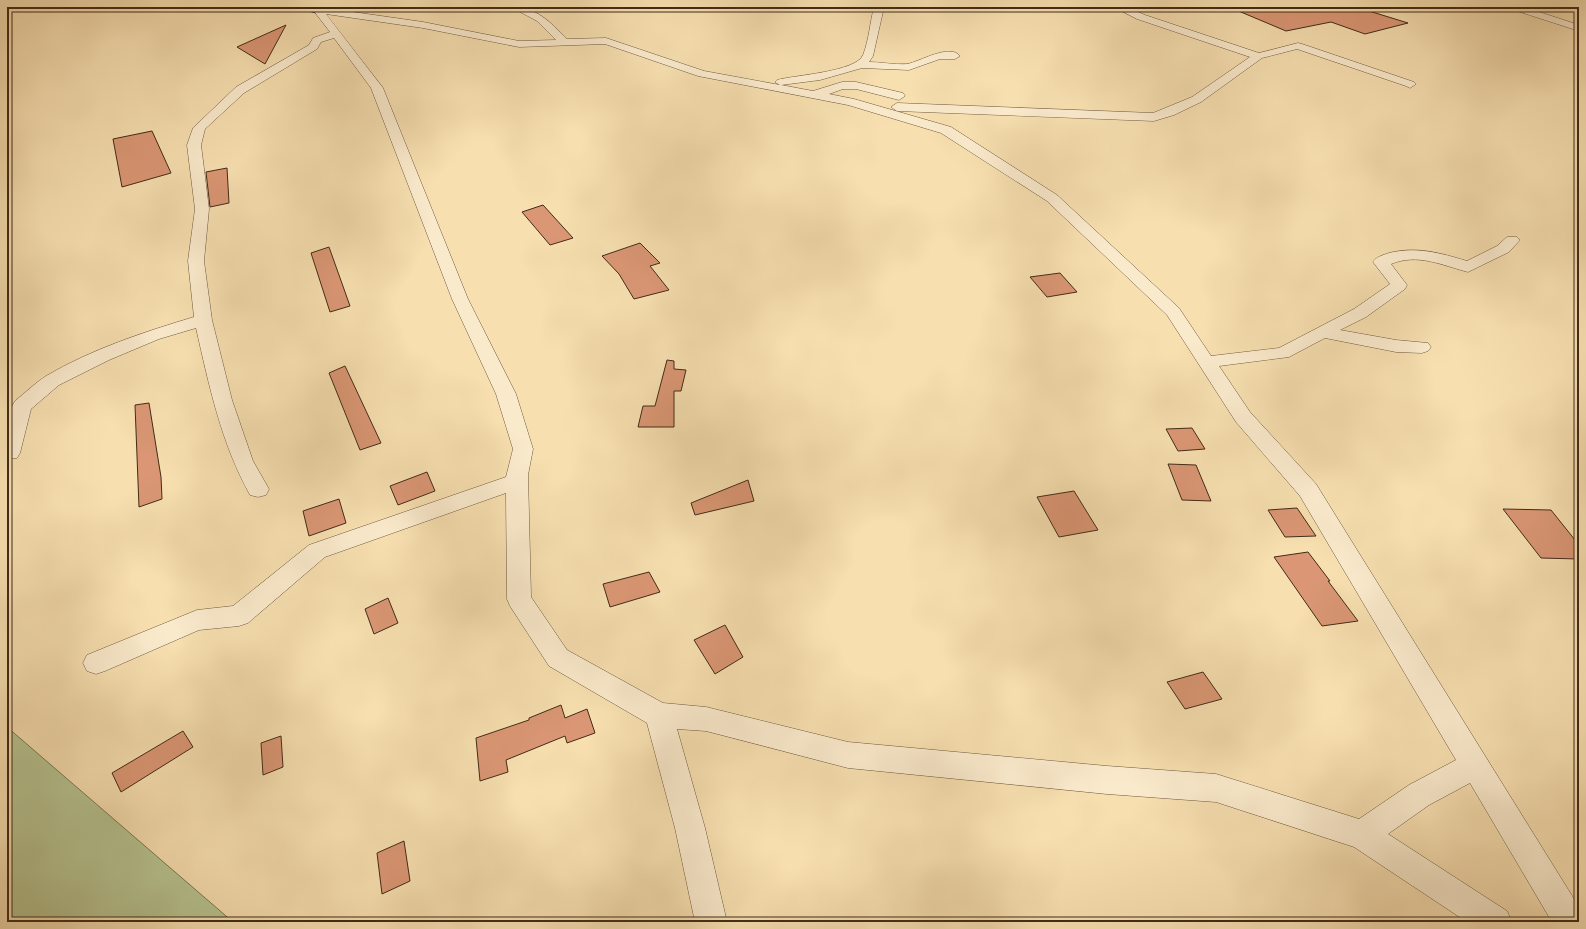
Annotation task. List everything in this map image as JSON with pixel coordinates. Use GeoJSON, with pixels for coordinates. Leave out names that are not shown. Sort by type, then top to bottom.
{"type":"FeatureCollection","features":[{"type":"Feature","properties":{"kind":"street"},"geometry":{"type":"LineString","coordinates":[[516,7],[541,19],[564,42]]}},
{"type":"Feature","properties":{"kind":"street"},"geometry":{"type":"LineString","coordinates":[[861,65],[868,56],[880,7]]}},
{"type":"Feature","properties":{"kind":"street"},"geometry":{"type":"LineString","coordinates":[[1119,7],[1141,17],[1258,56]]}},
{"type":"Feature","properties":{"kind":"street"},"geometry":{"type":"LineString","coordinates":[[1514,7],[1579,28]]}},
{"type":"Feature","properties":{"kind":"street"},"geometry":{"type":"LineString","coordinates":[[313,8],[423,25],[519,44],[606,41],[702,74],[858,104],[946,130],[1052,198],[1173,312],[1242,417],[1308,490],[1570,922]]}},
{"type":"Feature","properties":{"kind":"street"},"geometry":{"type":"LineString","coordinates":[[313,8],[377,88],[460,299],[506,394],[524,449],[518,481],[519,599],[558,658],[659,715],[706,719],[848,755],[1107,780],[1216,788],[1362,836],[1496,922]]}},
{"type":"Feature","properties":{"kind":"street"},"geometry":{"type":"LineString","coordinates":[[258,490],[243,461],[222,400],[203,320],[196,261],[202,209],[194,146],[199,128],[240,90],[313,47],[317,40],[335,34]]}},
{"type":"Feature","properties":{"kind":"street"},"geometry":{"type":"LineString","coordinates":[[858,104],[968,111],[1154,117],[1168,114],[1200,99],[1258,56],[1298,46],[1410,84]]}},
{"type":"Feature","properties":{"kind":"street"},"geometry":{"type":"LineString","coordinates":[[753,84],[820,77],[861,65],[909,67],[939,56],[955,56]]}},
{"type":"Feature","properties":{"kind":"street"},"geometry":{"type":"LineString","coordinates":[[804,93],[829,92],[841,86],[858,86],[899,96]]}},
{"type":"Feature","properties":{"kind":"street"},"geometry":{"type":"LineString","coordinates":[[1207,362],[1284,353],[1321,332],[1360,313],[1399,286],[1381,262],[1397,254],[1421,253],[1468,267],[1503,249],[1512,240]]}},
{"type":"Feature","properties":{"kind":"street"},"geometry":{"type":"LineString","coordinates":[[10,453],[22,406],[52,381],[102,356],[153,335],[203,320]]}},
{"type":"Feature","properties":{"kind":"street"},"geometry":{"type":"LineString","coordinates":[[1321,332],[1396,346],[1422,347]]}},
{"type":"Feature","properties":{"kind":"street"},"geometry":{"type":"LineString","coordinates":[[96,663],[197,620],[239,616],[317,551],[518,481]]}},
{"type":"Feature","properties":{"kind":"street"},"geometry":{"type":"LineString","coordinates":[[659,715],[690,828],[711,922]]}},
{"type":"Feature","properties":{"kind":"street"},"geometry":{"type":"LineString","coordinates":[[1362,836],[1419,795],[1475,765]]}},
{"type":"Feature","properties":{"kind":"green space"},"geometry":{"type":"Polygon","coordinates":[[[7,727],[233,922],[7,922],[7,727]]]}},
{"type":"Feature","properties":{"kind":"building"},"geometry":{"type":"Polygon","coordinates":[[[1229,7],[1356,7],[1408,23],[1365,34],[1331,22],[1286,31],[1229,7]]]}},
{"type":"Feature","properties":{"kind":"building"},"geometry":{"type":"Polygon","coordinates":[[[286,25],[265,64],[237,47],[286,25]]]}},
{"type":"Feature","properties":{"kind":"building"},"geometry":{"type":"Polygon","coordinates":[[[152,131],[171,173],[122,187],[113,139],[152,131]]]}},
{"type":"Feature","properties":{"kind":"building"},"geometry":{"type":"Polygon","coordinates":[[[227,168],[229,203],[210,207],[206,172],[227,168]]]}},
{"type":"Feature","properties":{"kind":"building"},"geometry":{"type":"Polygon","coordinates":[[[543,205],[573,238],[550,245],[522,212],[543,205]]]}},
{"type":"Feature","properties":{"kind":"building"},"geometry":{"type":"Polygon","coordinates":[[[640,243],[660,263],[650,266],[669,290],[634,299],[619,274],[602,256],[640,243]]]}},
{"type":"Feature","properties":{"kind":"building"},"geometry":{"type":"Polygon","coordinates":[[[329,247],[350,306],[330,312],[311,253],[329,247]]]}},
{"type":"Feature","properties":{"kind":"building"},"geometry":{"type":"Polygon","coordinates":[[[1060,273],[1077,292],[1047,297],[1030,277],[1060,273]]]}},
{"type":"Feature","properties":{"kind":"building"},"geometry":{"type":"Polygon","coordinates":[[[667,360],[674,361],[674,369],[686,370],[681,391],[674,391],[674,427],[638,427],[643,406],[655,406],[667,360]]]}},
{"type":"Feature","properties":{"kind":"building"},"geometry":{"type":"Polygon","coordinates":[[[345,366],[381,443],[360,450],[329,373],[345,366]]]}},
{"type":"Feature","properties":{"kind":"building"},"geometry":{"type":"Polygon","coordinates":[[[149,403],[161,477],[162,499],[139,507],[135,405],[149,403]]]}},
{"type":"Feature","properties":{"kind":"building"},"geometry":{"type":"Polygon","coordinates":[[[1192,428],[1205,449],[1178,451],[1166,429],[1192,428]]]}},
{"type":"Feature","properties":{"kind":"building"},"geometry":{"type":"Polygon","coordinates":[[[1168,464],[1196,465],[1211,501],[1182,500],[1168,464]]]}},
{"type":"Feature","properties":{"kind":"building"},"geometry":{"type":"Polygon","coordinates":[[[427,472],[435,491],[398,505],[390,486],[427,472]]]}},
{"type":"Feature","properties":{"kind":"building"},"geometry":{"type":"Polygon","coordinates":[[[748,480],[754,501],[695,515],[691,503],[748,480]]]}},
{"type":"Feature","properties":{"kind":"building"},"geometry":{"type":"Polygon","coordinates":[[[1074,491],[1098,530],[1059,537],[1037,497],[1074,491]]]}},
{"type":"Feature","properties":{"kind":"building"},"geometry":{"type":"Polygon","coordinates":[[[339,499],[346,523],[309,536],[303,511],[339,499]]]}},
{"type":"Feature","properties":{"kind":"building"},"geometry":{"type":"Polygon","coordinates":[[[1297,508],[1316,536],[1285,537],[1268,510],[1297,508]]]}},
{"type":"Feature","properties":{"kind":"building"},"geometry":{"type":"Polygon","coordinates":[[[1503,509],[1551,510],[1579,545],[1579,559],[1541,558],[1503,509]]]}},
{"type":"Feature","properties":{"kind":"building"},"geometry":{"type":"Polygon","coordinates":[[[1308,552],[1358,621],[1322,626],[1274,557],[1308,552]]]}},
{"type":"Feature","properties":{"kind":"building"},"geometry":{"type":"Polygon","coordinates":[[[649,572],[660,592],[610,607],[603,584],[649,572]]]}},
{"type":"Feature","properties":{"kind":"building"},"geometry":{"type":"Polygon","coordinates":[[[388,598],[398,623],[374,634],[365,609],[388,598]]]}},
{"type":"Feature","properties":{"kind":"building"},"geometry":{"type":"Polygon","coordinates":[[[725,625],[743,657],[715,674],[694,640],[725,625]]]}},
{"type":"Feature","properties":{"kind":"building"},"geometry":{"type":"Polygon","coordinates":[[[1203,672],[1222,699],[1185,709],[1167,682],[1203,672]]]}},
{"type":"Feature","properties":{"kind":"building"},"geometry":{"type":"Polygon","coordinates":[[[561,705],[565,718],[587,709],[595,733],[567,743],[565,736],[506,760],[508,772],[480,781],[476,738],[529,720],[529,718],[561,705]]]}},
{"type":"Feature","properties":{"kind":"building"},"geometry":{"type":"Polygon","coordinates":[[[183,731],[193,747],[121,792],[112,773],[183,731]]]}},
{"type":"Feature","properties":{"kind":"building"},"geometry":{"type":"Polygon","coordinates":[[[281,736],[283,767],[263,775],[261,743],[281,736]]]}},
{"type":"Feature","properties":{"kind":"building"},"geometry":{"type":"Polygon","coordinates":[[[404,841],[410,881],[382,894],[377,853],[404,841]]]}}]}
